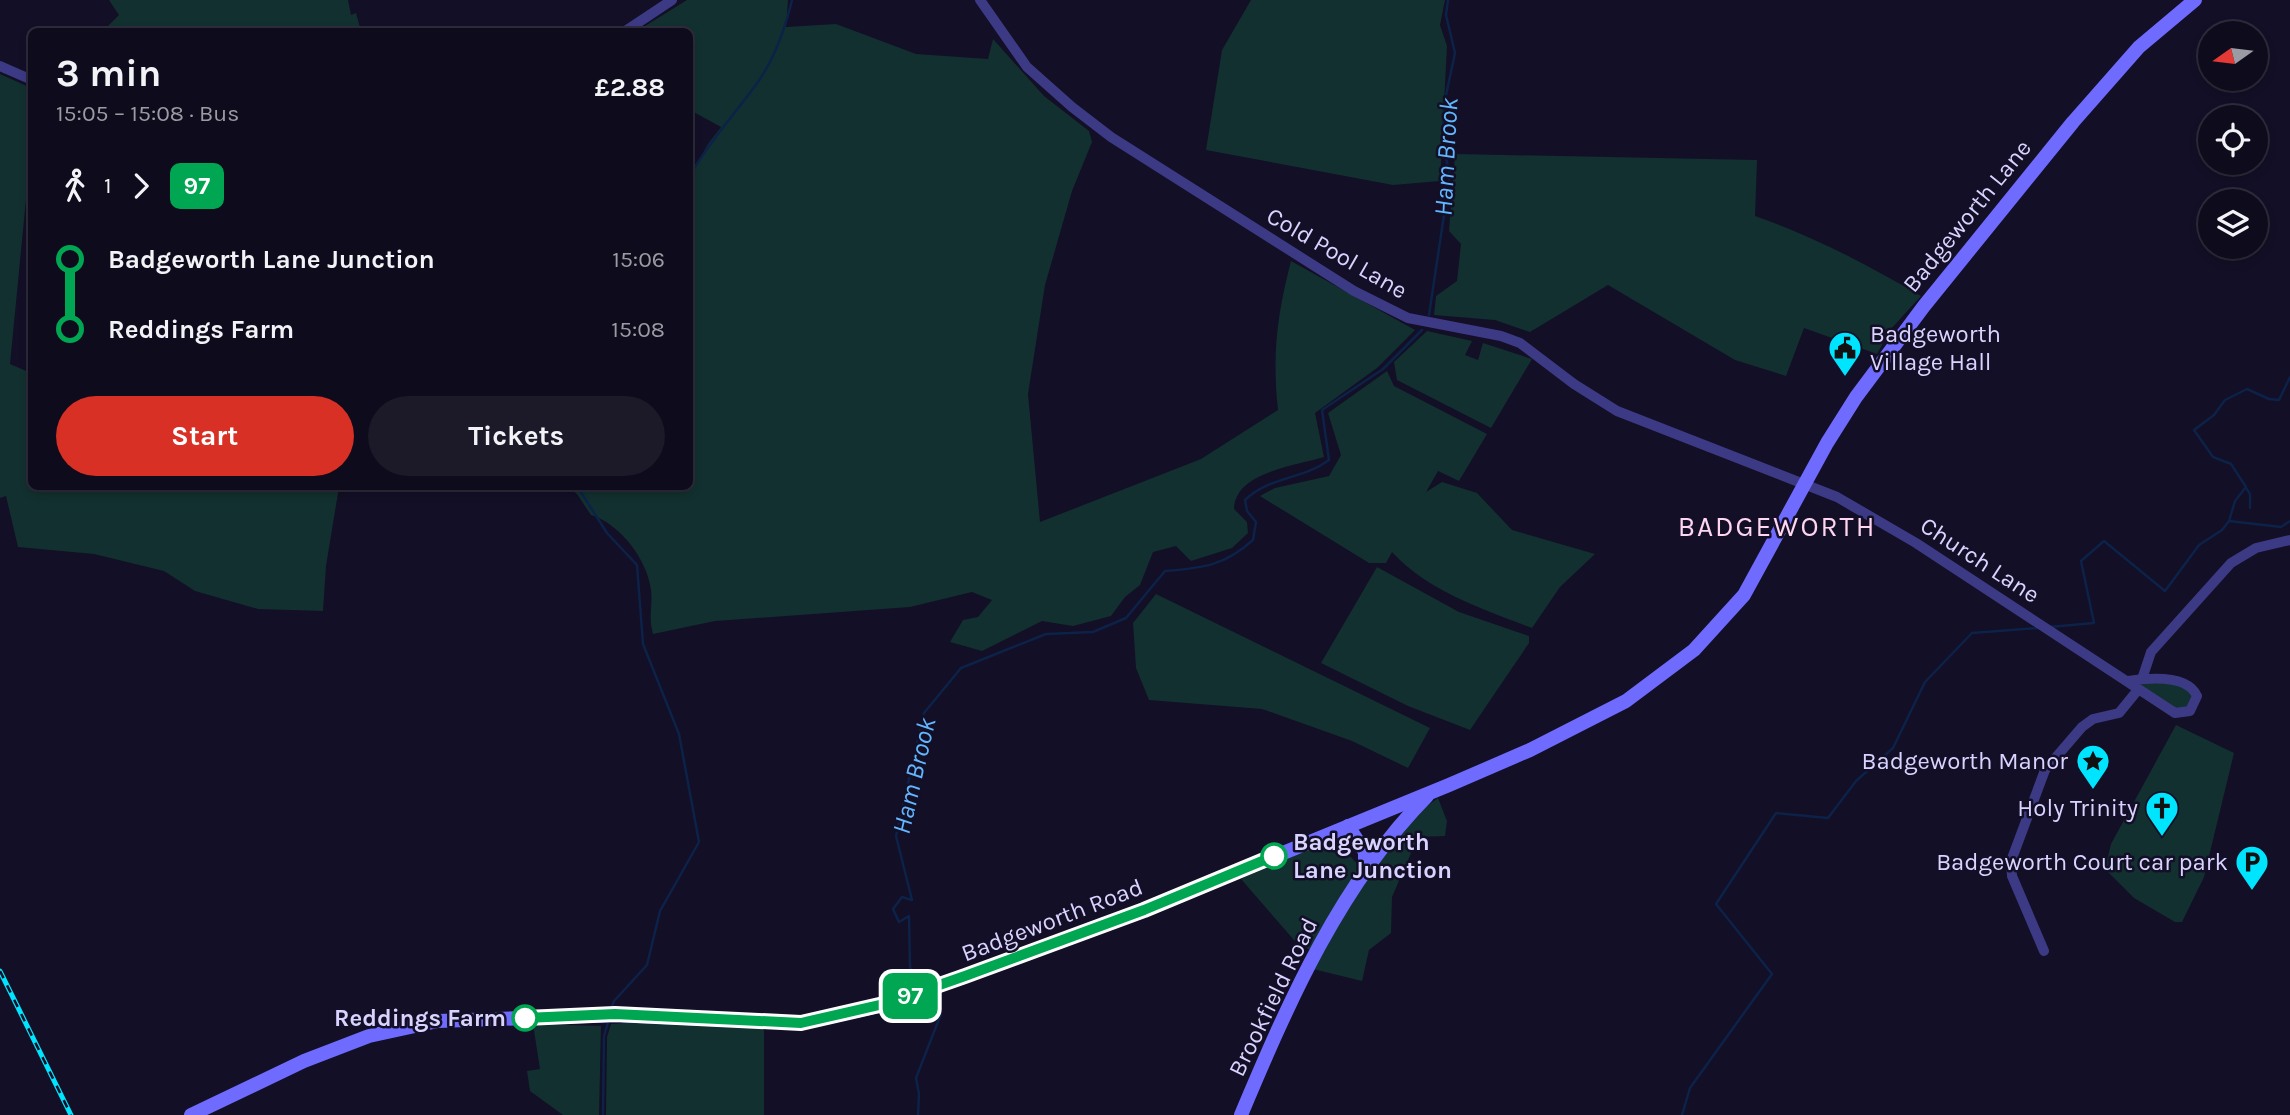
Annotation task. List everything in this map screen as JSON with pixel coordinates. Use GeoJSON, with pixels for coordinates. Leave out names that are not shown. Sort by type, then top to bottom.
{"type":"FeatureCollection","features":[{"type":"Feature","properties":{"kind":"street"},"geometry":{"type":"LineString","coordinates":[[630,28],[672,0]]}},
{"type":"Feature","properties":{"kind":"street","name":"Cold Pool Lane"},"geometry":{"type":"LineString","coordinates":[[980,0],[1027,66],[1082,115],[1122,144],[1354,291],[1408,318],[1501,336],[1520,343],[1574,384],[1617,411],[1805,484]]}},
{"type":"Feature","properties":{"kind":"street","name":"Badgeworth Lane"},"geometry":{"type":"LineString","coordinates":[[1744,596],[1856,397],[1924,306],[2081,113],[2139,47],[2195,0]]}},
{"type":"Feature","properties":{"kind":"street"},"geometry":{"type":"LineString","coordinates":[[0,66],[28,78]]}},
{"type":"Feature","properties":{"kind":"street","name":"Church Lane"},"geometry":{"type":"LineString","coordinates":[[1805,484],[1837,497],[1916,543],[2128,681],[2137,691],[2175,713],[2185,714],[2190,711],[2197,696],[2187,685],[2177,681],[2128,681]]}},
{"type":"Feature","properties":{"kind":"street"},"geometry":{"type":"LineString","coordinates":[[2142,679],[2151,652],[2231,563],[2269,543],[2290,540]]}},
{"type":"Feature","properties":{"kind":"street","name":"Badgeworth Road"},"geometry":{"type":"LineString","coordinates":[[191,1115],[304,1061],[356,1041],[438,1021],[615,1014],[801,1023],[888,1003],[1144,910],[1530,750],[1626,701],[1694,650],[1744,596]]}},
{"type":"Feature","properties":{"kind":"street"},"geometry":{"type":"LineString","coordinates":[[2044,951],[2012,876],[2011,861],[2045,770],[2082,727],[2093,719],[2119,713],[2137,691]]}},
{"type":"Feature","properties":{"kind":"street","name":"Brookfield Road"},"geometry":{"type":"LineString","coordinates":[[1241,1115],[1298,986],[1366,869],[1393,831],[1431,792]]}},
{"type":"Feature","properties":{"kind":"street"},"geometry":{"type":"LineString","coordinates":[[1380,813],[1390,814],[1393,831]]}},
{"type":"Feature","properties":{"kind":"street"},"geometry":{"type":"LineString","coordinates":[[1348,826],[1365,852],[1366,869]]}},
{"type":"Feature","properties":{"kind":"green space"},"geometry":{"type":"Polygon","coordinates":[[[109,0],[348,0],[351,15],[356,13],[360,28],[106,28],[119,15],[109,0]]]}},
{"type":"Feature","properties":{"kind":"green space"},"geometry":{"type":"Polygon","coordinates":[[[687,0],[788,0],[786,27],[836,24],[916,54],[988,59],[993,39],[1044,96],[1089,131],[1092,142],[1072,191],[1045,285],[1028,394],[1040,522],[1201,459],[1278,410],[1277,335],[1291,261],[1415,330],[1377,368],[1315,413],[1324,457],[1268,472],[1244,487],[1237,497],[1234,509],[1247,522],[1248,533],[1232,548],[1191,561],[1176,546],[1153,552],[1140,585],[1125,597],[1111,616],[1073,626],[1042,621],[982,651],[950,642],[963,620],[978,617],[992,600],[972,592],[910,607],[715,621],[653,634],[651,590],[638,555],[612,526],[591,515],[572,490],[693,490],[693,172],[721,127],[693,112],[693,28],[642,28],[687,0]]]}},
{"type":"Feature","properties":{"kind":"green space"},"geometry":{"type":"Polygon","coordinates":[[[1251,0],[1445,0],[1440,25],[1447,46],[1440,181],[1393,185],[1206,150],[1222,50],[1251,0]]]}},
{"type":"Feature","properties":{"kind":"green space"},"geometry":{"type":"Polygon","coordinates":[[[0,74],[28,87],[28,179],[10,364],[28,372],[28,490],[339,490],[326,566],[323,611],[258,609],[195,591],[164,571],[94,554],[18,547],[6,496],[0,498],[0,74]]]}},
{"type":"Feature","properties":{"kind":"green space"},"geometry":{"type":"Polygon","coordinates":[[[1455,154],[1757,160],[1755,216],[1840,252],[1921,296],[1891,329],[1877,354],[1804,328],[1786,376],[1735,360],[1608,285],[1530,332],[1495,320],[1434,315],[1436,296],[1457,281],[1461,244],[1449,231],[1455,154]]]}},
{"type":"Feature","properties":{"kind":"green space"},"geometry":{"type":"Polygon","coordinates":[[[1427,331],[1472,341],[1465,355],[1478,360],[1483,343],[1532,359],[1491,428],[1397,380],[1394,362],[1427,331]]]}},
{"type":"Feature","properties":{"kind":"green space"},"geometry":{"type":"Polygon","coordinates":[[[1387,371],[1394,386],[1487,434],[1459,481],[1438,471],[1426,492],[1442,482],[1477,493],[1512,530],[1595,554],[1560,587],[1532,628],[1440,589],[1392,552],[1386,563],[1369,563],[1260,496],[1275,488],[1329,476],[1341,455],[1328,413],[1387,371]]]}},
{"type":"Feature","properties":{"kind":"green space"},"geometry":{"type":"Polygon","coordinates":[[[1377,567],[1459,612],[1529,636],[1529,643],[1470,730],[1408,706],[1321,663],[1377,567]]]}},
{"type":"Feature","properties":{"kind":"green space"},"geometry":{"type":"Polygon","coordinates":[[[1156,594],[1430,728],[1408,768],[1352,741],[1262,709],[1149,700],[1136,668],[1133,623],[1156,594]]]}},
{"type":"Feature","properties":{"kind":"green space"},"geometry":{"type":"Polygon","coordinates":[[[2142,679],[2177,681],[2195,691],[2185,714],[2137,691],[2142,679]]]}},
{"type":"Feature","properties":{"kind":"green space"},"geometry":{"type":"Polygon","coordinates":[[[2176,725],[2234,753],[2204,877],[2182,922],[2175,922],[2134,898],[2105,869],[2111,844],[2176,725]]]}},
{"type":"Feature","properties":{"kind":"green space"},"geometry":{"type":"Polygon","coordinates":[[[1438,798],[1447,821],[1445,836],[1418,837],[1392,897],[1391,933],[1369,950],[1362,981],[1313,969],[1319,956],[1294,940],[1241,879],[1302,849],[1326,843],[1334,844],[1343,850],[1367,874],[1420,811],[1438,798]]]}},
{"type":"Feature","properties":{"kind":"green space"},"geometry":{"type":"Polygon","coordinates":[[[638,1022],[764,1028],[764,1115],[606,1115],[607,1037],[611,1024],[638,1022]]]}},
{"type":"Feature","properties":{"kind":"green space"},"geometry":{"type":"Polygon","coordinates":[[[533,1024],[601,1026],[599,1115],[563,1115],[530,1091],[527,1071],[540,1069],[533,1024]]]}},
{"type":"Feature","properties":{"kind":"waterway"},"geometry":{"type":"LineString","coordinates":[[693,170],[767,67],[782,34],[792,0]]}},
{"type":"Feature","properties":{"kind":"waterway","name":"Ham Brook"},"geometry":{"type":"LineString","coordinates":[[1429,315],[1450,175],[1442,141],[1445,100],[1455,53],[1446,15],[1448,0]]}},
{"type":"Feature","properties":{"kind":"waterway","name":"Ham Brook"},"geometry":{"type":"LineString","coordinates":[[919,986],[910,967],[909,916],[899,922],[893,909],[902,897],[912,900],[896,836],[924,713],[961,668],[1046,634],[1093,632],[1126,618],[1165,571],[1212,564],[1242,549],[1253,540],[1256,522],[1247,511],[1245,500],[1265,486],[1308,471],[1329,460],[1322,410],[1383,369],[1422,330]]}},
{"type":"Feature","properties":{"kind":"waterway"},"geometry":{"type":"LineString","coordinates":[[2049,627],[2094,623],[2081,561],[2104,541],[2165,591],[2199,545],[2222,530],[2229,521],[2235,501],[2246,487],[2231,464],[2213,457],[2194,430],[2214,415],[2225,400],[2247,389],[2269,399],[2279,400],[2290,377]]}},
{"type":"Feature","properties":{"kind":"waterway"},"geometry":{"type":"LineString","coordinates":[[2246,488],[2250,494],[2250,508]]}},
{"type":"Feature","properties":{"kind":"waterway"},"geometry":{"type":"LineString","coordinates":[[580,490],[607,533],[637,565],[643,644],[679,734],[699,842],[660,911],[647,965],[614,1001],[611,1009]]}},
{"type":"Feature","properties":{"kind":"waterway"},"geometry":{"type":"LineString","coordinates":[[2229,521],[2281,527],[2290,521]]}},
{"type":"Feature","properties":{"kind":"waterway"},"geometry":{"type":"LineString","coordinates":[[1682,1115],[1690,1088],[1772,974],[1716,904],[1776,813],[1828,818],[1856,781],[1893,748],[1925,682],[1972,633],[2038,628]]}},
{"type":"Feature","properties":{"kind":"waterway","name":"Ham Brook"},"geometry":{"type":"LineString","coordinates":[[918,1115],[919,1094],[916,1078],[941,1014],[923,995]]}},
{"type":"Feature","properties":{"kind":"waterway"},"geometry":{"type":"LineString","coordinates":[[603,1115],[604,1036],[609,1019]]}},
{"type":"Feature","properties":{"kind":"railway"},"geometry":{"type":"LineString","coordinates":[[0,971],[71,1115]]}},
{"type":"Feature","properties":{"kind":"bus line","name":"97"},"geometry":{"type":"LineString","coordinates":[[525,1018],[615,1014],[801,1023],[888,1003],[965,976],[1144,910],[1274,856]]}},
{"type":"Feature","properties":{"kind":"place","name":"Badgeworth Village Hall"},"geometry":{"type":"Point","coordinates":[1845,378]}},
{"type":"Feature","properties":{"kind":"place","name":"Badgeworth Manor"},"geometry":{"type":"Point","coordinates":[2093,791]}},
{"type":"Feature","properties":{"kind":"place","name":"Holy Trinity"},"geometry":{"type":"Point","coordinates":[2162,838]}},
{"type":"Feature","properties":{"kind":"place","name":"Badgeworth Lane Junction"},"geometry":{"type":"Point","coordinates":[1274,856]}},
{"type":"Feature","properties":{"kind":"place","name":"Badgeworth Court car park"},"geometry":{"type":"Point","coordinates":[2252,892]}},
{"type":"Feature","properties":{"kind":"place","name":"Reddings Farm"},"geometry":{"type":"Point","coordinates":[525,1018]}},
{"type":"Feature","properties":{"kind":"district","name":"BADGEWORTH"},"geometry":{"type":"Point","coordinates":[1777,526]}}]}
